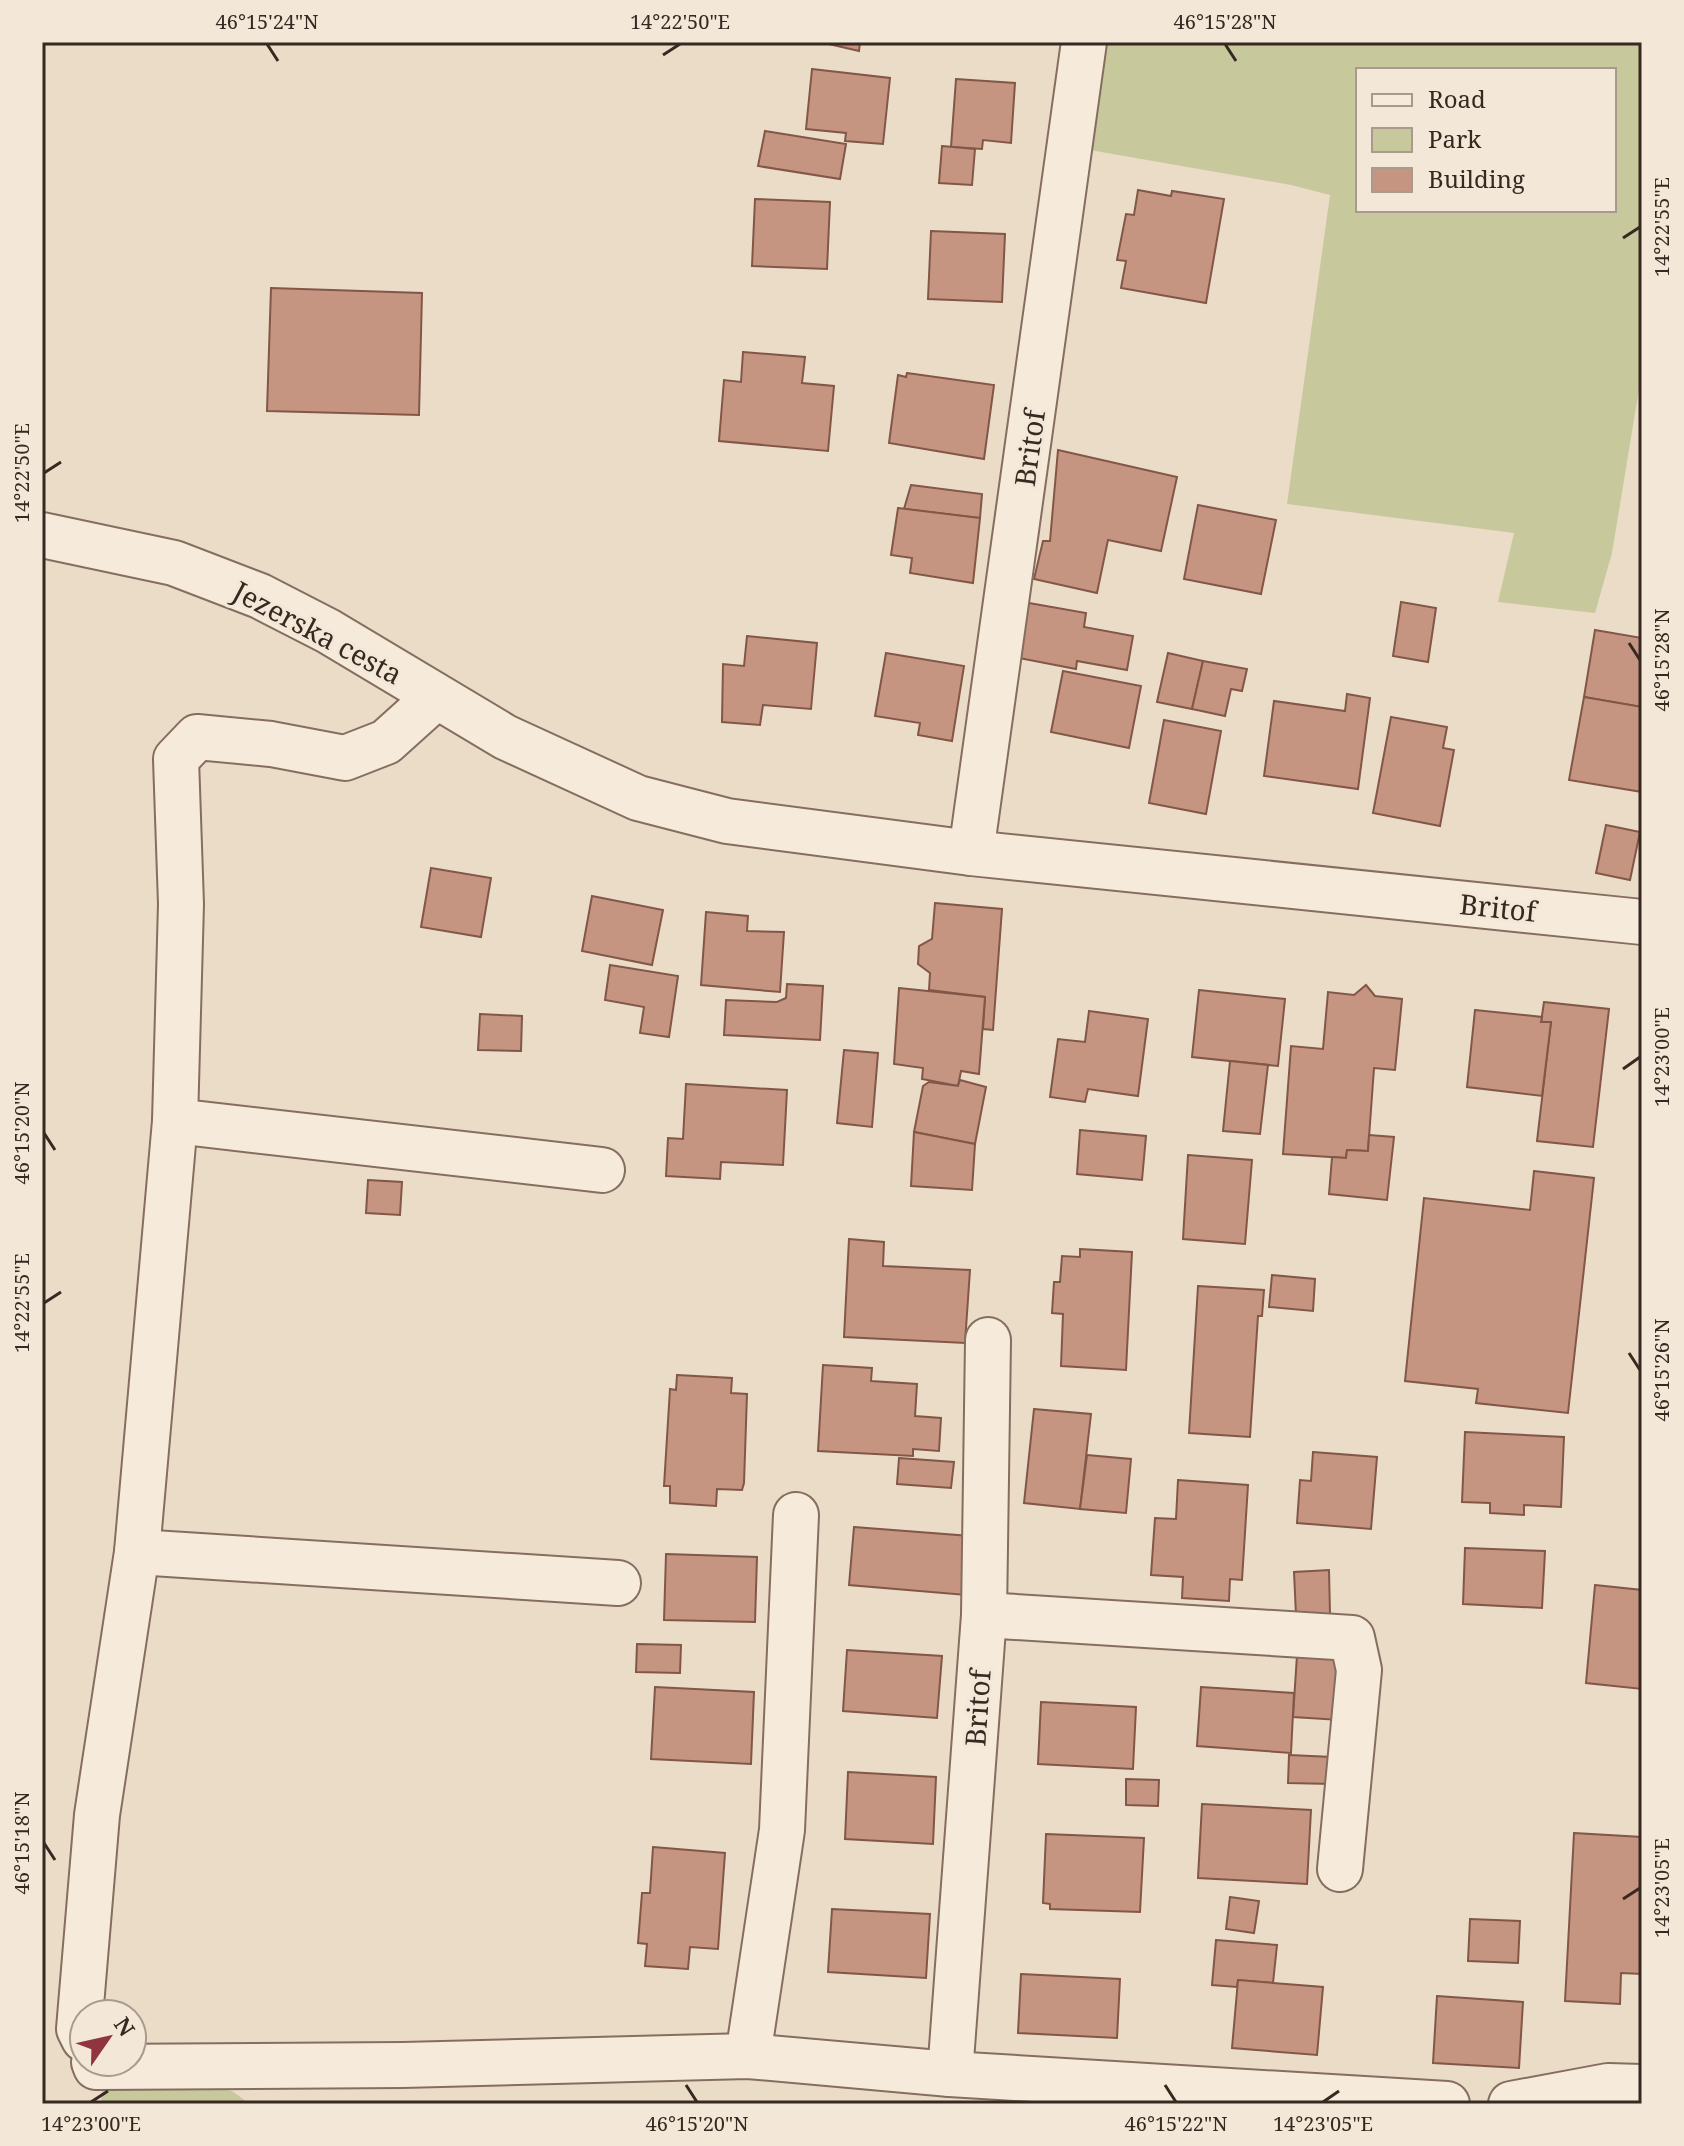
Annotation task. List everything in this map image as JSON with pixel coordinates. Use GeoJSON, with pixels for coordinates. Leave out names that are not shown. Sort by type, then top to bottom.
{"type":"FeatureCollection","features":[{"type":"Feature","properties":{"kind":"street","name":"Britof"},"geometry":{"type":"LineString","coordinates":[[971,853],[1084,42]]}},
{"type":"Feature","properties":{"kind":"street","name":"Jezerska cesta"},"geometry":{"type":"LineString","coordinates":[[42,535],[174,563],[287,610],[505,737],[577,772]]}},
{"type":"Feature","properties":{"kind":"street"},"geometry":{"type":"LineString","coordinates":[[82,1998],[97,1815],[137,1552],[175,1121],[181,904],[176,759],[197,737],[271,744],[345,758],[386,742],[436,697]]}},
{"type":"Feature","properties":{"kind":"street","name":"Britof"},"geometry":{"type":"LineString","coordinates":[[577,772],[638,798],[727,821],[971,853],[1642,922]]}},
{"type":"Feature","properties":{"kind":"street"},"geometry":{"type":"LineString","coordinates":[[175,1121],[602,1170]]}},
{"type":"Feature","properties":{"kind":"street","name":"Britof"},"geometry":{"type":"LineString","coordinates":[[950,2074],[984,1615],[988,1340]]}},
{"type":"Feature","properties":{"kind":"street"},"geometry":{"type":"LineString","coordinates":[[748,2056],[782,1830],[796,1515]]}},
{"type":"Feature","properties":{"kind":"street"},"geometry":{"type":"LineString","coordinates":[[137,1552],[618,1583]]}},
{"type":"Feature","properties":{"kind":"street"},"geometry":{"type":"LineString","coordinates":[[984,1615],[1352,1638],[1359,1670],[1340,1869]]}},
{"type":"Feature","properties":{"kind":"street"},"geometry":{"type":"LineString","coordinates":[[148,2067],[388,2065],[748,2056],[950,2074],[1447,2104]]}},
{"type":"Feature","properties":{"kind":"street"},"geometry":{"type":"LineString","coordinates":[[1511,2104],[1608,2086],[1642,2087]]}},
{"type":"Feature","properties":{"kind":"green space"},"geometry":{"type":"Polygon","coordinates":[[[1090,42],[1642,42],[1642,371],[1612,553],[1595,613],[1498,602],[1514,533],[1287,504],[1330,195],[1291,185],[1084,149],[1090,42]]]}},
{"type":"Feature","properties":{"kind":"green space"},"geometry":{"type":"Polygon","coordinates":[[[195,2081],[232,2091],[250,2104],[101,2104],[102,2088],[195,2081]]]}},
{"type":"Feature","properties":{"kind":"building"},"geometry":{"type":"Polygon","coordinates":[[[820,42],[860,42],[859,51],[820,42]]]}},
{"type":"Feature","properties":{"kind":"building"},"geometry":{"type":"Polygon","coordinates":[[[812,69],[890,78],[883,144],[845,141],[846,133],[806,129],[812,69]]]}},
{"type":"Feature","properties":{"kind":"building"},"geometry":{"type":"Polygon","coordinates":[[[956,79],[1015,83],[1011,143],[983,140],[982,149],[951,147],[956,79]]]}},
{"type":"Feature","properties":{"kind":"building"},"geometry":{"type":"Polygon","coordinates":[[[765,131],[846,144],[840,179],[758,166],[765,131]]]}},
{"type":"Feature","properties":{"kind":"building"},"geometry":{"type":"Polygon","coordinates":[[[942,146],[975,149],[972,185],[939,183],[942,146]]]}},
{"type":"Feature","properties":{"kind":"building"},"geometry":{"type":"Polygon","coordinates":[[[1138,190],[1171,196],[1172,191],[1224,199],[1206,303],[1121,288],[1126,261],[1117,260],[1126,214],[1134,215],[1138,190]]]}},
{"type":"Feature","properties":{"kind":"building"},"geometry":{"type":"Polygon","coordinates":[[[755,199],[830,202],[827,269],[752,266],[755,199]]]}},
{"type":"Feature","properties":{"kind":"building"},"geometry":{"type":"Polygon","coordinates":[[[931,231],[1005,234],[1002,302],[928,299],[931,231]]]}},
{"type":"Feature","properties":{"kind":"building"},"geometry":{"type":"Polygon","coordinates":[[[271,288],[422,293],[419,415],[267,411],[271,288]]]}},
{"type":"Feature","properties":{"kind":"building"},"geometry":{"type":"Polygon","coordinates":[[[743,352],[805,357],[802,383],[834,386],[828,451],[719,441],[724,380],[741,382],[743,352]]]}},
{"type":"Feature","properties":{"kind":"building"},"geometry":{"type":"Polygon","coordinates":[[[907,373],[994,385],[984,459],[889,443],[898,375],[906,377],[907,373]]]}},
{"type":"Feature","properties":{"kind":"building"},"geometry":{"type":"Polygon","coordinates":[[[1058,450],[1177,477],[1161,551],[1108,540],[1097,593],[1034,579],[1043,541],[1050,541],[1058,450]]]}},
{"type":"Feature","properties":{"kind":"building"},"geometry":{"type":"Polygon","coordinates":[[[911,485],[982,494],[980,518],[904,509],[911,485]]]}},
{"type":"Feature","properties":{"kind":"building"},"geometry":{"type":"Polygon","coordinates":[[[1198,505],[1276,520],[1261,594],[1184,579],[1198,505]]]}},
{"type":"Feature","properties":{"kind":"building"},"geometry":{"type":"Polygon","coordinates":[[[898,508],[980,518],[973,583],[910,573],[912,558],[891,555],[898,508]]]}},
{"type":"Feature","properties":{"kind":"building"},"geometry":{"type":"Polygon","coordinates":[[[1401,602],[1436,608],[1428,662],[1393,656],[1401,602]]]}},
{"type":"Feature","properties":{"kind":"building"},"geometry":{"type":"Polygon","coordinates":[[[1029,603],[1086,613],[1084,627],[1133,636],[1127,670],[1077,661],[1076,669],[1019,658],[1029,603]]]}},
{"type":"Feature","properties":{"kind":"building"},"geometry":{"type":"Polygon","coordinates":[[[1595,630],[1642,638],[1642,707],[1584,697],[1595,630]]]}},
{"type":"Feature","properties":{"kind":"building"},"geometry":{"type":"Polygon","coordinates":[[[747,636],[817,643],[811,709],[763,705],[760,725],[722,722],[723,664],[744,666],[747,636]]]}},
{"type":"Feature","properties":{"kind":"building"},"geometry":{"type":"Polygon","coordinates":[[[886,653],[964,666],[952,741],[918,735],[920,723],[875,716],[886,653]]]}},
{"type":"Feature","properties":{"kind":"building"},"geometry":{"type":"Polygon","coordinates":[[[1168,653],[1203,661],[1192,709],[1157,702],[1168,653]]]}},
{"type":"Feature","properties":{"kind":"building"},"geometry":{"type":"Polygon","coordinates":[[[1203,661],[1247,669],[1242,691],[1231,689],[1225,716],[1192,709],[1203,661]]]}},
{"type":"Feature","properties":{"kind":"building"},"geometry":{"type":"Polygon","coordinates":[[[1063,671],[1141,686],[1129,748],[1051,732],[1063,671]]]}},
{"type":"Feature","properties":{"kind":"building"},"geometry":{"type":"Polygon","coordinates":[[[1347,694],[1370,698],[1358,789],[1264,776],[1274,701],[1345,711],[1347,694]]]}},
{"type":"Feature","properties":{"kind":"building"},"geometry":{"type":"Polygon","coordinates":[[[1584,697],[1642,707],[1642,792],[1569,780],[1584,697]]]}},
{"type":"Feature","properties":{"kind":"building"},"geometry":{"type":"Polygon","coordinates":[[[1391,717],[1447,727],[1443,748],[1454,750],[1440,826],[1373,813],[1391,717]]]}},
{"type":"Feature","properties":{"kind":"building"},"geometry":{"type":"Polygon","coordinates":[[[1164,720],[1221,731],[1206,814],[1149,803],[1164,720]]]}},
{"type":"Feature","properties":{"kind":"building"},"geometry":{"type":"Polygon","coordinates":[[[1606,825],[1640,832],[1630,880],[1596,873],[1606,825]]]}},
{"type":"Feature","properties":{"kind":"building"},"geometry":{"type":"Polygon","coordinates":[[[431,868],[491,878],[481,937],[421,927],[431,868]]]}},
{"type":"Feature","properties":{"kind":"building"},"geometry":{"type":"Polygon","coordinates":[[[592,896],[663,910],[652,965],[582,951],[592,896]]]}},
{"type":"Feature","properties":{"kind":"building"},"geometry":{"type":"Polygon","coordinates":[[[935,903],[1002,909],[993,1030],[983,1029],[985,997],[929,990],[930,973],[918,964],[919,946],[932,939],[935,903]]]}},
{"type":"Feature","properties":{"kind":"building"},"geometry":{"type":"Polygon","coordinates":[[[706,912],[748,916],[747,931],[784,932],[780,992],[701,985],[706,912]]]}},
{"type":"Feature","properties":{"kind":"building"},"geometry":{"type":"Polygon","coordinates":[[[610,965],[678,976],[669,1037],[640,1033],[644,1007],[605,1000],[610,965]]]}},
{"type":"Feature","properties":{"kind":"building"},"geometry":{"type":"Polygon","coordinates":[[[787,984],[823,986],[820,1040],[724,1035],[726,1000],[777,1002],[786,998],[787,984]]]}},
{"type":"Feature","properties":{"kind":"building"},"geometry":{"type":"Polygon","coordinates":[[[1366,985],[1375,996],[1402,999],[1395,1070],[1374,1068],[1368,1151],[1347,1150],[1346,1158],[1283,1154],[1291,1046],[1323,1049],[1328,992],[1354,995],[1366,985]]]}},
{"type":"Feature","properties":{"kind":"building"},"geometry":{"type":"Polygon","coordinates":[[[899,988],[985,997],[979,1074],[961,1071],[958,1086],[922,1079],[923,1068],[894,1064],[899,988]]]}},
{"type":"Feature","properties":{"kind":"building"},"geometry":{"type":"Polygon","coordinates":[[[1199,990],[1285,999],[1278,1066],[1192,1057],[1199,990]]]}},
{"type":"Feature","properties":{"kind":"building"},"geometry":{"type":"Polygon","coordinates":[[[1544,1002],[1609,1009],[1593,1147],[1537,1141],[1551,1022],[1541,1022],[1544,1002]]]}},
{"type":"Feature","properties":{"kind":"building"},"geometry":{"type":"Polygon","coordinates":[[[1475,1010],[1542,1017],[1541,1022],[1551,1022],[1542,1096],[1467,1087],[1475,1010]]]}},
{"type":"Feature","properties":{"kind":"building"},"geometry":{"type":"Polygon","coordinates":[[[1089,1011],[1148,1019],[1138,1096],[1088,1089],[1085,1102],[1050,1097],[1058,1039],[1085,1042],[1089,1011]]]}},
{"type":"Feature","properties":{"kind":"building"},"geometry":{"type":"Polygon","coordinates":[[[480,1014],[522,1016],[521,1051],[478,1050],[480,1014]]]}},
{"type":"Feature","properties":{"kind":"building"},"geometry":{"type":"Polygon","coordinates":[[[844,1050],[878,1053],[872,1127],[837,1123],[844,1050]]]}},
{"type":"Feature","properties":{"kind":"building"},"geometry":{"type":"Polygon","coordinates":[[[1230,1061],[1268,1065],[1260,1134],[1223,1131],[1230,1061]]]}},
{"type":"Feature","properties":{"kind":"building"},"geometry":{"type":"Polygon","coordinates":[[[960,1080],[986,1087],[975,1144],[914,1132],[923,1086],[929,1082],[958,1086],[960,1080]]]}},
{"type":"Feature","properties":{"kind":"building"},"geometry":{"type":"Polygon","coordinates":[[[686,1084],[787,1090],[783,1165],[721,1162],[720,1179],[666,1176],[668,1138],[683,1139],[686,1084]]]}},
{"type":"Feature","properties":{"kind":"building"},"geometry":{"type":"Polygon","coordinates":[[[1080,1130],[1146,1136],[1142,1180],[1077,1174],[1080,1130]]]}},
{"type":"Feature","properties":{"kind":"building"},"geometry":{"type":"Polygon","coordinates":[[[914,1132],[975,1144],[972,1190],[911,1186],[914,1132]]]}},
{"type":"Feature","properties":{"kind":"building"},"geometry":{"type":"Polygon","coordinates":[[[1369,1135],[1394,1137],[1387,1200],[1329,1194],[1332,1157],[1346,1158],[1347,1150],[1368,1151],[1369,1135]]]}},
{"type":"Feature","properties":{"kind":"building"},"geometry":{"type":"Polygon","coordinates":[[[1188,1155],[1252,1160],[1245,1244],[1183,1239],[1188,1155]]]}},
{"type":"Feature","properties":{"kind":"building"},"geometry":{"type":"Polygon","coordinates":[[[1534,1171],[1594,1178],[1568,1413],[1476,1403],[1478,1389],[1405,1381],[1424,1198],[1530,1210],[1534,1171]]]}},
{"type":"Feature","properties":{"kind":"building"},"geometry":{"type":"Polygon","coordinates":[[[368,1180],[402,1182],[400,1215],[366,1213],[368,1180]]]}},
{"type":"Feature","properties":{"kind":"building"},"geometry":{"type":"Polygon","coordinates":[[[849,1239],[884,1242],[883,1266],[970,1270],[965,1343],[844,1337],[849,1239]]]}},
{"type":"Feature","properties":{"kind":"building"},"geometry":{"type":"Polygon","coordinates":[[[1080,1249],[1132,1252],[1126,1370],[1061,1366],[1063,1314],[1052,1313],[1054,1282],[1060,1282],[1062,1256],[1080,1257],[1080,1249]]]}},
{"type":"Feature","properties":{"kind":"building"},"geometry":{"type":"Polygon","coordinates":[[[1272,1275],[1315,1279],[1313,1311],[1269,1307],[1272,1275]]]}},
{"type":"Feature","properties":{"kind":"building"},"geometry":{"type":"Polygon","coordinates":[[[1198,1286],[1264,1290],[1262,1316],[1258,1316],[1250,1437],[1189,1433],[1198,1286]]]}},
{"type":"Feature","properties":{"kind":"building"},"geometry":{"type":"Polygon","coordinates":[[[823,1365],[872,1368],[871,1381],[917,1384],[915,1416],[941,1418],[939,1451],[913,1449],[913,1456],[818,1451],[823,1365]]]}},
{"type":"Feature","properties":{"kind":"building"},"geometry":{"type":"Polygon","coordinates":[[[677,1375],[732,1378],[731,1393],[747,1394],[744,1483],[742,1490],[717,1489],[716,1506],[670,1503],[670,1486],[664,1486],[670,1389],[676,1390],[677,1375]]]}},
{"type":"Feature","properties":{"kind":"building"},"geometry":{"type":"Polygon","coordinates":[[[1034,1409],[1091,1414],[1080,1509],[1024,1503],[1034,1409]]]}},
{"type":"Feature","properties":{"kind":"building"},"geometry":{"type":"Polygon","coordinates":[[[1465,1432],[1564,1437],[1561,1507],[1524,1505],[1524,1515],[1490,1513],[1490,1503],[1462,1502],[1465,1432]]]}},
{"type":"Feature","properties":{"kind":"building"},"geometry":{"type":"Polygon","coordinates":[[[1313,1452],[1377,1457],[1371,1529],[1297,1523],[1300,1480],[1311,1481],[1313,1452]]]}},
{"type":"Feature","properties":{"kind":"building"},"geometry":{"type":"Polygon","coordinates":[[[1087,1455],[1131,1459],[1126,1513],[1080,1509],[1087,1455]]]}},
{"type":"Feature","properties":{"kind":"building"},"geometry":{"type":"Polygon","coordinates":[[[899,1458],[954,1462],[951,1488],[897,1484],[899,1458]]]}},
{"type":"Feature","properties":{"kind":"building"},"geometry":{"type":"Polygon","coordinates":[[[1178,1480],[1248,1485],[1242,1580],[1230,1579],[1229,1601],[1182,1598],[1183,1577],[1151,1575],[1155,1518],[1176,1519],[1178,1480]]]}},
{"type":"Feature","properties":{"kind":"building"},"geometry":{"type":"Polygon","coordinates":[[[854,1527],[970,1536],[966,1595],[849,1585],[854,1527]]]}},
{"type":"Feature","properties":{"kind":"building"},"geometry":{"type":"Polygon","coordinates":[[[1465,1548],[1545,1551],[1542,1608],[1463,1604],[1465,1548]]]}},
{"type":"Feature","properties":{"kind":"building"},"geometry":{"type":"Polygon","coordinates":[[[666,1554],[757,1557],[755,1622],[664,1620],[666,1554]]]}},
{"type":"Feature","properties":{"kind":"building"},"geometry":{"type":"Polygon","coordinates":[[[1329,1570],[1330,1614],[1296,1615],[1294,1572],[1329,1570]]]}},
{"type":"Feature","properties":{"kind":"building"},"geometry":{"type":"Polygon","coordinates":[[[1595,1585],[1642,1590],[1642,1689],[1586,1683],[1595,1585]]]}},
{"type":"Feature","properties":{"kind":"building"},"geometry":{"type":"Polygon","coordinates":[[[637,1644],[681,1645],[680,1673],[636,1672],[637,1644]]]}},
{"type":"Feature","properties":{"kind":"building"},"geometry":{"type":"Polygon","coordinates":[[[847,1650],[942,1656],[937,1718],[843,1711],[847,1650]]]}},
{"type":"Feature","properties":{"kind":"building"},"geometry":{"type":"Polygon","coordinates":[[[1297,1655],[1344,1659],[1340,1720],[1293,1717],[1297,1655]]]}},
{"type":"Feature","properties":{"kind":"building"},"geometry":{"type":"Polygon","coordinates":[[[655,1687],[754,1692],[751,1764],[651,1759],[655,1687]]]}},
{"type":"Feature","properties":{"kind":"building"},"geometry":{"type":"Polygon","coordinates":[[[1201,1687],[1294,1693],[1291,1753],[1197,1746],[1201,1687]]]}},
{"type":"Feature","properties":{"kind":"building"},"geometry":{"type":"Polygon","coordinates":[[[1041,1702],[1136,1707],[1133,1769],[1038,1764],[1041,1702]]]}},
{"type":"Feature","properties":{"kind":"building"},"geometry":{"type":"Polygon","coordinates":[[[1289,1755],[1332,1757],[1332,1784],[1288,1783],[1289,1755]]]}},
{"type":"Feature","properties":{"kind":"building"},"geometry":{"type":"Polygon","coordinates":[[[848,1772],[936,1777],[933,1844],[845,1839],[848,1772]]]}},
{"type":"Feature","properties":{"kind":"building"},"geometry":{"type":"Polygon","coordinates":[[[1126,1779],[1159,1780],[1158,1806],[1126,1805],[1126,1779]]]}},
{"type":"Feature","properties":{"kind":"building"},"geometry":{"type":"Polygon","coordinates":[[[1202,1804],[1311,1810],[1307,1884],[1198,1878],[1202,1804]]]}},
{"type":"Feature","properties":{"kind":"building"},"geometry":{"type":"Polygon","coordinates":[[[1574,1833],[1642,1837],[1642,1974],[1621,1973],[1620,2004],[1565,2001],[1574,1833]]]}},
{"type":"Feature","properties":{"kind":"building"},"geometry":{"type":"Polygon","coordinates":[[[1046,1834],[1144,1838],[1140,1912],[1050,1909],[1050,1904],[1043,1903],[1046,1834]]]}},
{"type":"Feature","properties":{"kind":"building"},"geometry":{"type":"Polygon","coordinates":[[[653,1847],[725,1853],[718,1949],[690,1947],[688,1969],[645,1966],[647,1944],[638,1943],[642,1893],[650,1893],[653,1847]]]}},
{"type":"Feature","properties":{"kind":"building"},"geometry":{"type":"Polygon","coordinates":[[[1230,1897],[1259,1901],[1254,1933],[1226,1929],[1230,1897]]]}},
{"type":"Feature","properties":{"kind":"building"},"geometry":{"type":"Polygon","coordinates":[[[832,1909],[930,1914],[926,1978],[828,1972],[832,1909]]]}},
{"type":"Feature","properties":{"kind":"building"},"geometry":{"type":"Polygon","coordinates":[[[1470,1919],[1520,1921],[1518,1963],[1468,1961],[1470,1919]]]}},
{"type":"Feature","properties":{"kind":"building"},"geometry":{"type":"Polygon","coordinates":[[[1216,1940],[1277,1945],[1273,1983],[1238,1980],[1237,1987],[1212,1985],[1216,1940]]]}},
{"type":"Feature","properties":{"kind":"building"},"geometry":{"type":"Polygon","coordinates":[[[1021,1974],[1120,1979],[1117,2038],[1018,2033],[1021,1974]]]}},
{"type":"Feature","properties":{"kind":"building"},"geometry":{"type":"Polygon","coordinates":[[[1238,1980],[1323,1987],[1317,2055],[1232,2048],[1238,1980]]]}},
{"type":"Feature","properties":{"kind":"building"},"geometry":{"type":"Polygon","coordinates":[[[1437,1996],[1523,2002],[1519,2068],[1433,2063],[1437,1996]]]}}]}
